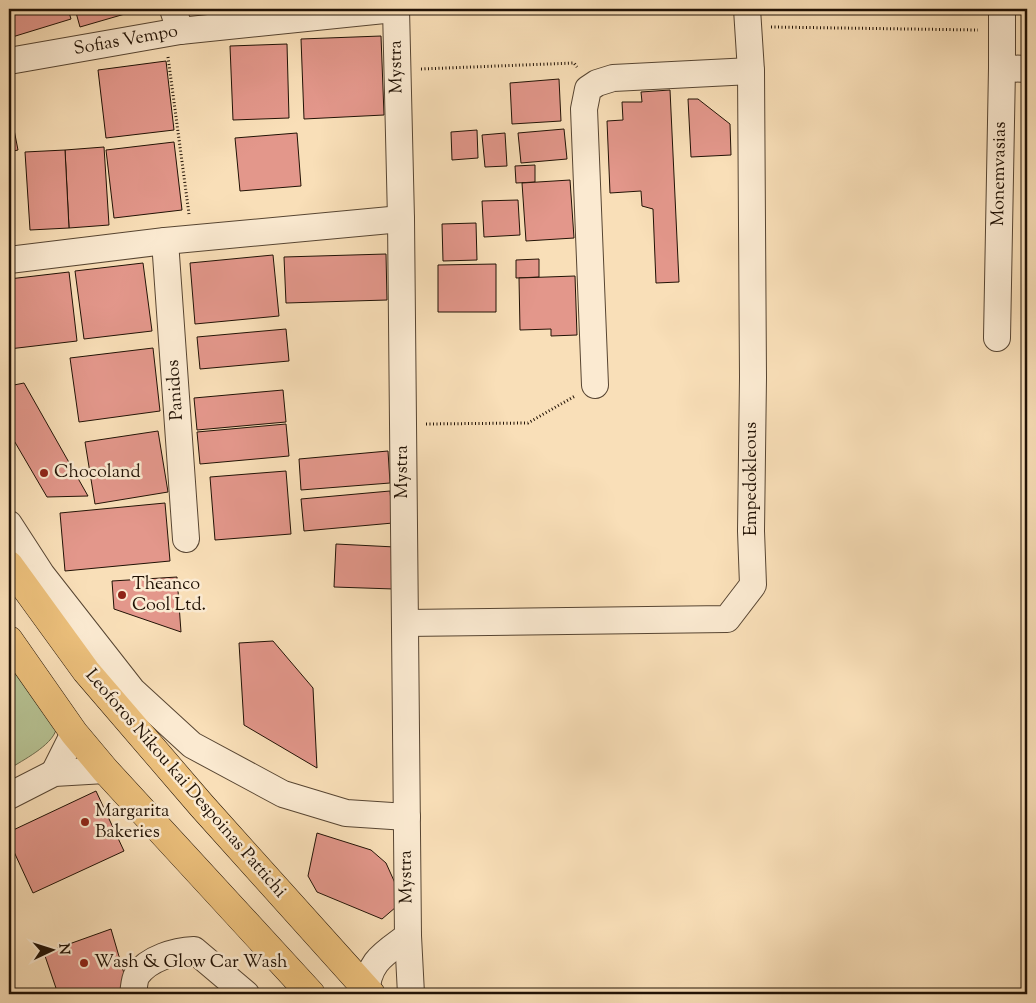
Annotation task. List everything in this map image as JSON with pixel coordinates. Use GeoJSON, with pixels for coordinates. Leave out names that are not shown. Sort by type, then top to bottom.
{"type":"FeatureCollection","features":[{"type":"Feature","properties":{"kind":"main road","name":"Leoforos Nikou kai Despoinas Pattichi"},"geometry":{"type":"LineString","coordinates":[[9,565],[86,671],[202,806],[368,993]]}},
{"type":"Feature","properties":{"kind":"main road"},"geometry":{"type":"LineString","coordinates":[[9,640],[74,733],[105,770],[311,994]]}},
{"type":"Feature","properties":{"kind":"street","name":"Sofias Vempo"},"geometry":{"type":"LineString","coordinates":[[9,61],[172,25],[395,9]]}},
{"type":"Feature","properties":{"kind":"street","name":"Mystra"},"geometry":{"type":"LineString","coordinates":[[395,9],[401,219],[408,936],[411,994]]}},
{"type":"Feature","properties":{"kind":"street","name":"Empedokleous"},"geometry":{"type":"LineString","coordinates":[[405,623],[727,618],[753,585],[751,531],[753,367],[748,18]]}},
{"type":"Feature","properties":{"kind":"street","name":"Monemvasias"},"geometry":{"type":"LineString","coordinates":[[997,338],[1015,69],[1002,19]]}},
{"type":"Feature","properties":{"kind":"street"},"geometry":{"type":"LineString","coordinates":[[595,385],[584,109],[588,89],[597,83],[614,78],[750,71]]}},
{"type":"Feature","properties":{"kind":"street"},"geometry":{"type":"LineString","coordinates":[[9,260],[192,238],[401,219]]}},
{"type":"Feature","properties":{"kind":"street","name":"Panidos"},"geometry":{"type":"LineString","coordinates":[[165,241],[186,539]]}},
{"type":"Feature","properties":{"kind":"street"},"geometry":{"type":"LineString","coordinates":[[9,524],[42,575],[132,690],[192,745],[283,794],[346,813],[407,818]]}},
{"type":"Feature","properties":{"kind":"street"},"geometry":{"type":"LineString","coordinates":[[54,772],[74,733]]}},
{"type":"Feature","properties":{"kind":"street"},"geometry":{"type":"LineString","coordinates":[[9,796],[54,772],[105,770]]}},
{"type":"Feature","properties":{"kind":"street"},"geometry":{"type":"LineString","coordinates":[[368,993],[370,972],[373,965],[408,936]]}},
{"type":"Feature","properties":{"kind":"street"},"geometry":{"type":"LineString","coordinates":[[134,994],[136,976],[148,964],[179,951],[194,950],[246,994]]}},
{"type":"Feature","properties":{"kind":"path"},"geometry":{"type":"LineString","coordinates":[[748,18],[1002,19]]}},
{"type":"Feature","properties":{"kind":"path"},"geometry":{"type":"LineString","coordinates":[[172,25],[192,238]]}},
{"type":"Feature","properties":{"kind":"path"},"geometry":{"type":"LineString","coordinates":[[397,70],[574,63],[591,87]]}},
{"type":"Feature","properties":{"kind":"path"},"geometry":{"type":"LineString","coordinates":[[403,425],[528,423],[595,385]]}},
{"type":"Feature","properties":{"kind":"green space"},"geometry":{"type":"Polygon","coordinates":[[[9,653],[56,730],[49,742],[43,747],[9,769],[9,653]]]}},
{"type":"Feature","properties":{"kind":"building"},"geometry":{"type":"Polygon","coordinates":[[[9,9],[68,9],[71,19],[9,38],[9,9]]]}},
{"type":"Feature","properties":{"kind":"building"},"geometry":{"type":"Polygon","coordinates":[[[75,9],[142,9],[80,27],[75,9]]]}},
{"type":"Feature","properties":{"kind":"building"},"geometry":{"type":"Polygon","coordinates":[[[381,36],[384,115],[304,119],[301,39],[381,36]]]}},
{"type":"Feature","properties":{"kind":"building"},"geometry":{"type":"Polygon","coordinates":[[[287,44],[289,118],[233,120],[230,46],[287,44]]]}},
{"type":"Feature","properties":{"kind":"building"},"geometry":{"type":"Polygon","coordinates":[[[166,61],[174,130],[106,138],[98,70],[166,61]]]}},
{"type":"Feature","properties":{"kind":"building"},"geometry":{"type":"Polygon","coordinates":[[[559,79],[561,121],[512,124],[510,83],[559,79]]]}},
{"type":"Feature","properties":{"kind":"building"},"geometry":{"type":"Polygon","coordinates":[[[670,90],[679,282],[656,283],[653,209],[642,206],[641,191],[610,193],[607,121],[623,120],[622,102],[642,102],[641,92],[670,90]]]}},
{"type":"Feature","properties":{"kind":"building"},"geometry":{"type":"Polygon","coordinates":[[[688,99],[698,99],[730,124],[731,155],[691,157],[688,99]]]}},
{"type":"Feature","properties":{"kind":"building"},"geometry":{"type":"Polygon","coordinates":[[[9,104],[18,150],[9,152],[9,104]]]}},
{"type":"Feature","properties":{"kind":"building"},"geometry":{"type":"Polygon","coordinates":[[[564,129],[567,159],[521,163],[518,133],[564,129]]]}},
{"type":"Feature","properties":{"kind":"building"},"geometry":{"type":"Polygon","coordinates":[[[477,130],[478,158],[452,160],[451,132],[477,130]]]}},
{"type":"Feature","properties":{"kind":"building"},"geometry":{"type":"Polygon","coordinates":[[[297,133],[301,186],[240,191],[235,138],[297,133]]]}},
{"type":"Feature","properties":{"kind":"building"},"geometry":{"type":"Polygon","coordinates":[[[505,133],[507,166],[485,167],[482,135],[505,133]]]}},
{"type":"Feature","properties":{"kind":"building"},"geometry":{"type":"Polygon","coordinates":[[[174,142],[182,210],[114,218],[106,150],[174,142]]]}},
{"type":"Feature","properties":{"kind":"building"},"geometry":{"type":"Polygon","coordinates":[[[104,147],[109,225],[69,228],[65,150],[104,147]]]}},
{"type":"Feature","properties":{"kind":"building"},"geometry":{"type":"Polygon","coordinates":[[[65,150],[69,228],[30,230],[25,152],[65,150]]]}},
{"type":"Feature","properties":{"kind":"building"},"geometry":{"type":"Polygon","coordinates":[[[535,165],[535,182],[516,183],[515,166],[535,165]]]}},
{"type":"Feature","properties":{"kind":"building"},"geometry":{"type":"Polygon","coordinates":[[[570,180],[574,238],[526,241],[522,183],[570,180]]]}},
{"type":"Feature","properties":{"kind":"building"},"geometry":{"type":"Polygon","coordinates":[[[518,200],[520,235],[484,237],[482,201],[518,200]]]}},
{"type":"Feature","properties":{"kind":"building"},"geometry":{"type":"Polygon","coordinates":[[[476,223],[477,260],[443,261],[442,224],[476,223]]]}},
{"type":"Feature","properties":{"kind":"building"},"geometry":{"type":"Polygon","coordinates":[[[386,254],[387,300],[286,303],[284,257],[386,254]]]}},
{"type":"Feature","properties":{"kind":"building"},"geometry":{"type":"Polygon","coordinates":[[[273,255],[279,316],[195,324],[190,263],[273,255]]]}},
{"type":"Feature","properties":{"kind":"building"},"geometry":{"type":"Polygon","coordinates":[[[539,259],[539,277],[516,278],[516,260],[539,259]]]}},
{"type":"Feature","properties":{"kind":"building"},"geometry":{"type":"Polygon","coordinates":[[[143,263],[152,331],[84,339],[75,271],[143,263]]]}},
{"type":"Feature","properties":{"kind":"building"},"geometry":{"type":"Polygon","coordinates":[[[496,264],[496,312],[438,312],[438,265],[496,264]]]}},
{"type":"Feature","properties":{"kind":"building"},"geometry":{"type":"Polygon","coordinates":[[[69,272],[77,341],[9,349],[9,279],[69,272]]]}},
{"type":"Feature","properties":{"kind":"building"},"geometry":{"type":"Polygon","coordinates":[[[575,276],[577,335],[551,336],[551,329],[520,330],[519,278],[575,276]]]}},
{"type":"Feature","properties":{"kind":"building"},"geometry":{"type":"Polygon","coordinates":[[[286,329],[289,361],[200,369],[197,337],[286,329]]]}},
{"type":"Feature","properties":{"kind":"building"},"geometry":{"type":"Polygon","coordinates":[[[153,348],[160,411],[79,422],[70,358],[153,348]]]}},
{"type":"Feature","properties":{"kind":"building"},"geometry":{"type":"Polygon","coordinates":[[[24,383],[88,496],[47,497],[9,432],[9,386],[24,383]]]}},
{"type":"Feature","properties":{"kind":"building"},"geometry":{"type":"Polygon","coordinates":[[[283,390],[286,422],[197,430],[194,398],[283,390]]]}},
{"type":"Feature","properties":{"kind":"building"},"geometry":{"type":"Polygon","coordinates":[[[286,424],[289,456],[200,464],[197,432],[286,424]]]}},
{"type":"Feature","properties":{"kind":"building"},"geometry":{"type":"Polygon","coordinates":[[[158,431],[168,492],[95,504],[85,442],[158,431]]]}},
{"type":"Feature","properties":{"kind":"building"},"geometry":{"type":"Polygon","coordinates":[[[388,451],[390,483],[301,490],[299,459],[388,451]]]}},
{"type":"Feature","properties":{"kind":"building"},"geometry":{"type":"Polygon","coordinates":[[[286,471],[291,534],[215,540],[210,477],[286,471]]]}},
{"type":"Feature","properties":{"kind":"building"},"geometry":{"type":"Polygon","coordinates":[[[390,491],[393,523],[304,531],[301,499],[390,491]]]}},
{"type":"Feature","properties":{"kind":"building"},"geometry":{"type":"Polygon","coordinates":[[[165,503],[170,561],[65,571],[60,513],[165,503]]]}},
{"type":"Feature","properties":{"kind":"building"},"geometry":{"type":"Polygon","coordinates":[[[336,544],[395,547],[394,589],[334,587],[336,544]]]}},
{"type":"Feature","properties":{"kind":"building"},"geometry":{"type":"Polygon","coordinates":[[[177,577],[181,632],[114,609],[112,581],[177,577]]]}},
{"type":"Feature","properties":{"kind":"building"},"geometry":{"type":"Polygon","coordinates":[[[273,641],[313,688],[317,768],[244,725],[239,643],[273,641]]]}},
{"type":"Feature","properties":{"kind":"building"},"geometry":{"type":"Polygon","coordinates":[[[96,791],[124,851],[33,893],[9,841],[9,832],[96,791]]]}},
{"type":"Feature","properties":{"kind":"building"},"geometry":{"type":"Polygon","coordinates":[[[317,833],[371,850],[386,863],[395,883],[396,907],[382,919],[317,892],[308,876],[317,833]]]}},
{"type":"Feature","properties":{"kind":"building","name":"Wash & Glow Car Wash"},"geometry":{"type":"Polygon","coordinates":[[[111,929],[130,994],[58,994],[44,953],[111,929]]]}},
{"type":"Feature","properties":{"kind":"place","name":"Chocoland"},"geometry":{"type":"Point","coordinates":[44,473]}},
{"type":"Feature","properties":{"kind":"place","name":"Theanco Cool Ltd."},"geometry":{"type":"Point","coordinates":[122,595]}},
{"type":"Feature","properties":{"kind":"place","name":"Margarita Bakeries"},"geometry":{"type":"Point","coordinates":[85,822]}},
{"type":"Feature","properties":{"kind":"place","name":"Wash & Glow Car Wash"},"geometry":{"type":"Point","coordinates":[84,963]}}]}
